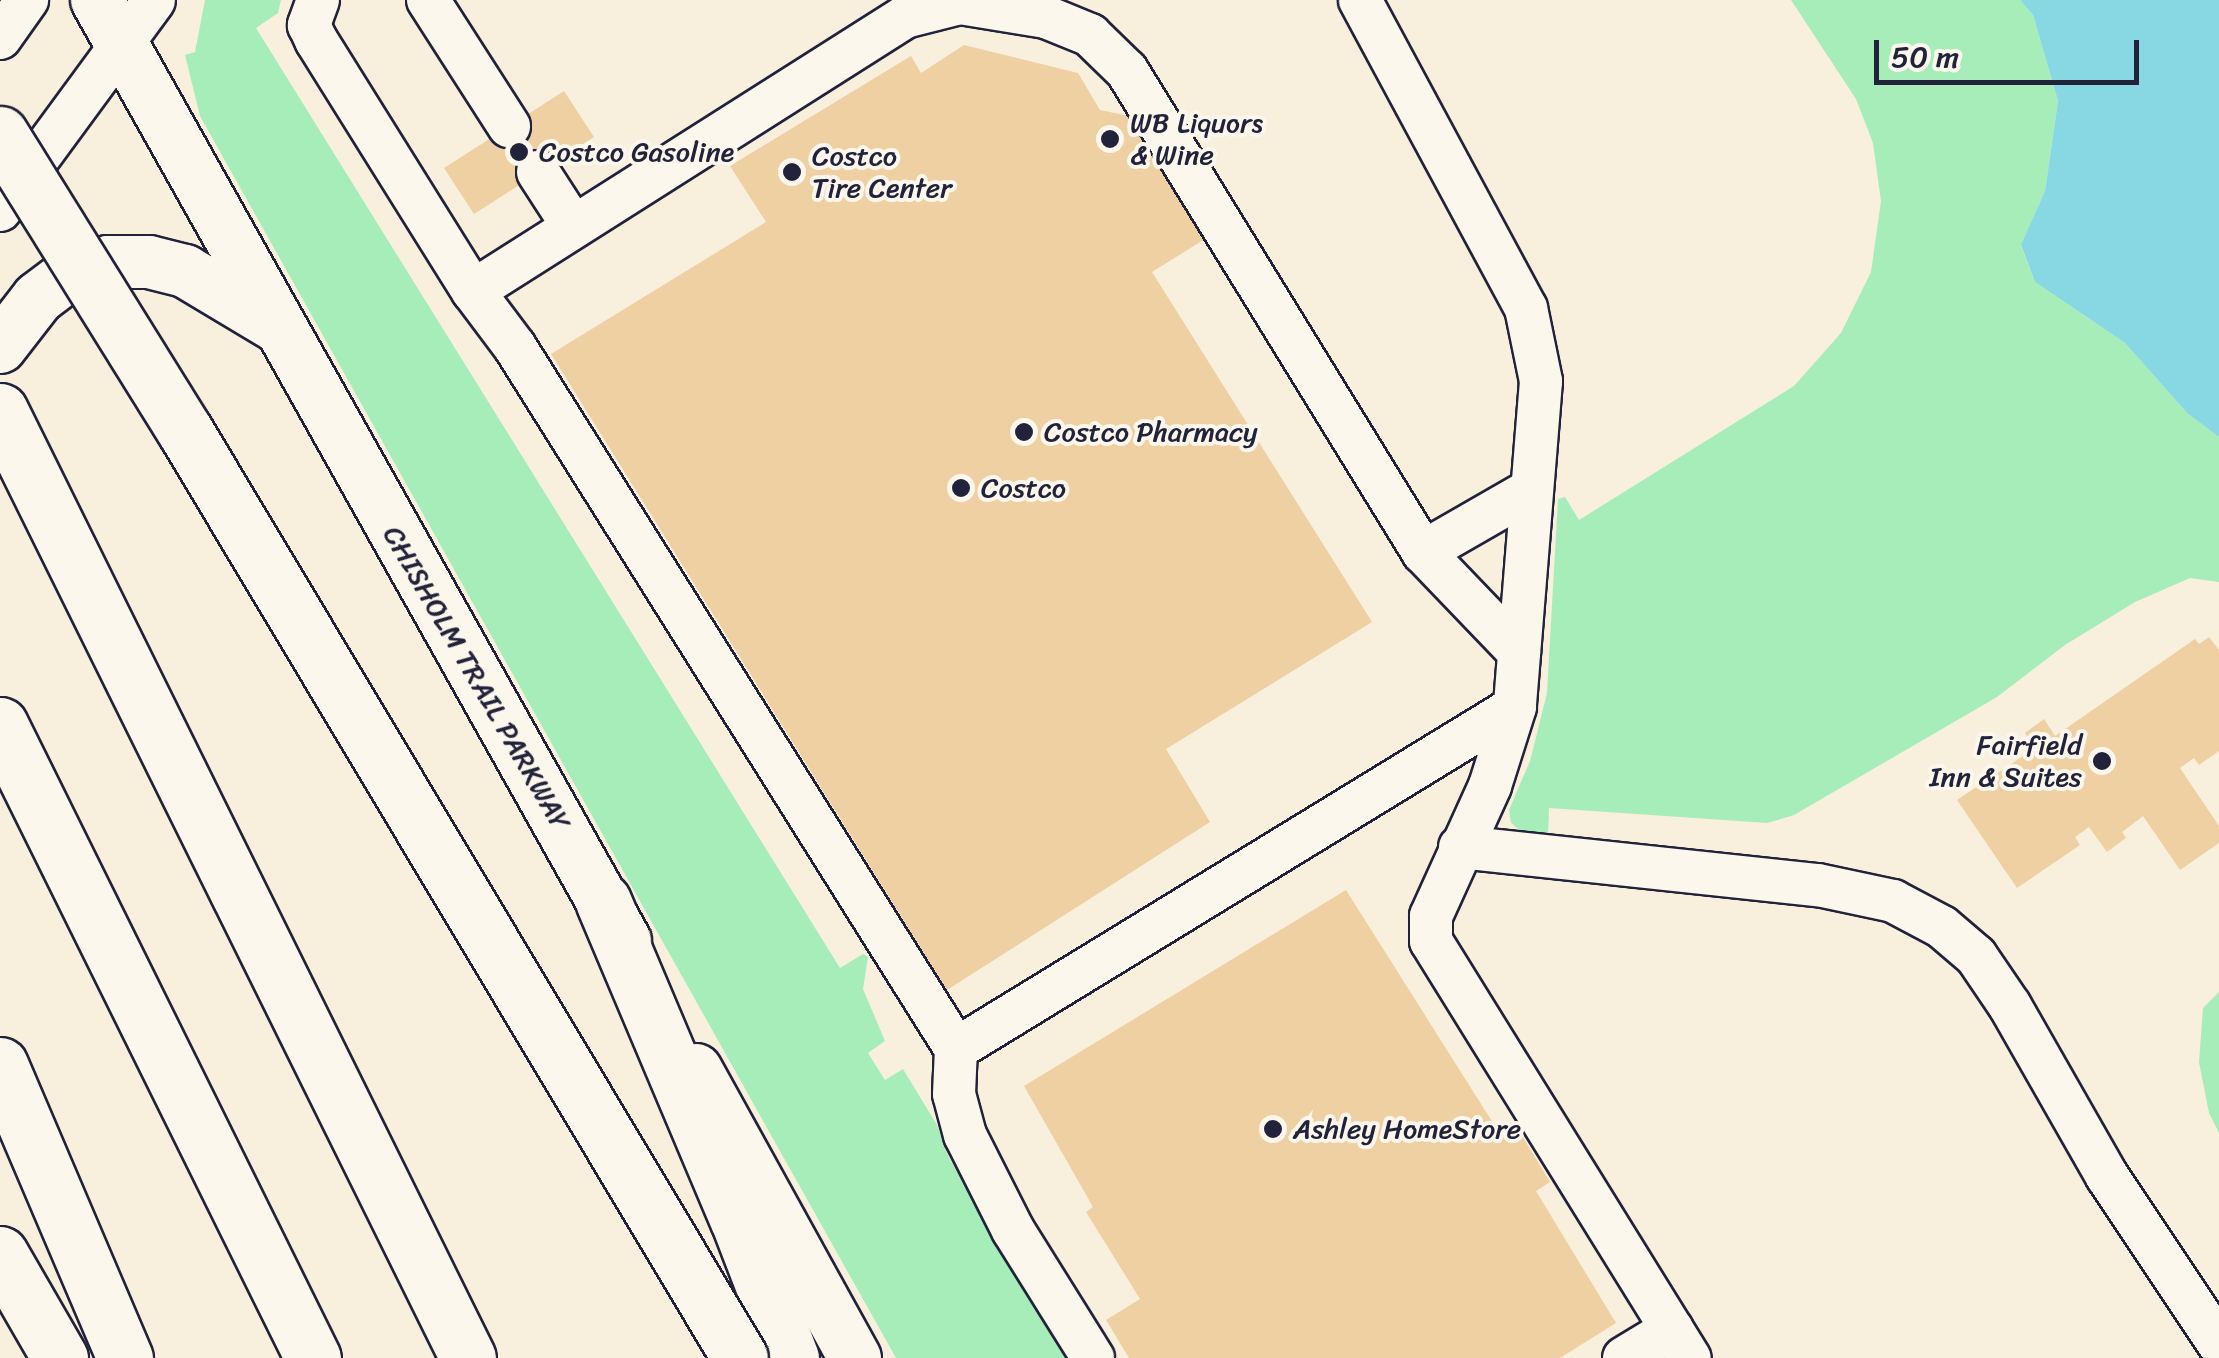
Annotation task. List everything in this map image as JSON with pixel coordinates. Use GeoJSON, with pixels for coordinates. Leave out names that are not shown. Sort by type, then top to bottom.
{"type":"FeatureCollection","features":[{"type":"Feature","properties":{"kind":"highway"},"geometry":{"type":"LineString","coordinates":[[0,134],[185,431],[740,1358]]}},
{"type":"Feature","properties":{"kind":"highway"},"geometry":{"type":"LineString","coordinates":[[3,418],[468,1358]]}},
{"type":"Feature","properties":{"kind":"highway"},"geometry":{"type":"LineString","coordinates":[[0,725],[313,1358]]}},
{"type":"Feature","properties":{"kind":"highway"},"geometry":{"type":"LineString","coordinates":[[603,901],[791,1358]]}},
{"type":"Feature","properties":{"kind":"highway"},"geometry":{"type":"LineString","coordinates":[[0,1065],[125,1358]]}},
{"type":"Feature","properties":{"kind":"highway"},"geometry":{"type":"LineString","coordinates":[[0,1254],[60,1358]]}},
{"type":"Feature","properties":{"kind":"main road","name":"CHISHOLM TRAIL PARKWAY"},"geometry":{"type":"LineString","coordinates":[[98,0],[855,1358]]}},
{"type":"Feature","properties":{"kind":"main road"},"geometry":{"type":"LineString","coordinates":[[0,347],[38,298],[69,275],[108,262],[149,262],[185,270],[278,327]]}},
{"type":"Feature","properties":{"kind":"main road"},"geometry":{"type":"LineString","coordinates":[[0,1278],[37,1358]]}},
{"type":"Feature","properties":{"kind":"street"},"geometry":{"type":"LineString","coordinates":[[0,38],[28,0]]}},
{"type":"Feature","properties":{"kind":"street"},"geometry":{"type":"LineString","coordinates":[[0,210],[154,0]]}},
{"type":"Feature","properties":{"kind":"street"},"geometry":{"type":"LineString","coordinates":[[318,0],[309,25],[316,40],[473,291],[515,347],[956,1049],[954,1094],[966,1135],[1013,1230],[1093,1358]]}},
{"type":"Feature","properties":{"kind":"street"},"geometry":{"type":"LineString","coordinates":[[428,0],[509,126]]}},
{"type":"Feature","properties":{"kind":"street"},"geometry":{"type":"LineString","coordinates":[[1360,0],[1526,308],[1541,380],[1516,707],[1490,786],[1431,916],[1431,942],[1681,1343],[1624,1358]]}},
{"type":"Feature","properties":{"kind":"street"},"geometry":{"type":"LineString","coordinates":[[473,291],[905,17],[960,3],[1046,17],[1090,35],[1128,70],[1422,552],[1519,652]]}},
{"type":"Feature","properties":{"kind":"street"},"geometry":{"type":"LineString","coordinates":[[538,172],[573,226]]}},
{"type":"Feature","properties":{"kind":"street"},"geometry":{"type":"LineString","coordinates":[[1422,552],[1532,490]]}},
{"type":"Feature","properties":{"kind":"street"},"geometry":{"type":"LineString","coordinates":[[956,1049],[1516,707]]}},
{"type":"Feature","properties":{"kind":"street"},"geometry":{"type":"LineString","coordinates":[[1460,847],[1818,885],[1893,901],[1942,927],[1976,956],[2010,1006],[2107,1176],[2219,1344],[2198,1358]]}},
{"type":"Feature","properties":{"kind":"green space"},"geometry":{"type":"Polygon","coordinates":[[[205,0],[281,0],[278,13],[256,28],[840,968],[863,954],[868,957],[863,989],[885,1041],[868,1053],[885,1080],[903,1069],[937,1125],[949,1158],[1072,1358],[896,1358],[200,116],[185,55],[195,52],[205,0]]]}},
{"type":"Feature","properties":{"kind":"green space"},"geometry":{"type":"Polygon","coordinates":[[[1791,0],[2020,0],[2033,15],[2058,101],[2045,191],[2021,246],[2035,282],[2125,343],[2188,414],[2219,437],[2219,582],[2190,578],[2135,602],[2065,645],[1997,697],[1794,815],[1767,823],[1549,808],[1548,837],[1526,835],[1511,823],[1509,810],[1530,761],[1547,693],[1558,499],[1565,497],[1579,520],[1794,386],[1841,333],[1871,272],[1881,201],[1873,143],[1856,99],[1791,0]]]}},
{"type":"Feature","properties":{"kind":"green space"},"geometry":{"type":"Polygon","coordinates":[[[2219,992],[2219,1133],[2209,1113],[2199,1062],[2203,1008],[2219,992]]]}},
{"type":"Feature","properties":{"kind":"water"},"geometry":{"type":"Polygon","coordinates":[[[2020,0],[2219,0],[2219,437],[2188,414],[2125,343],[2035,282],[2021,245],[2045,191],[2058,101],[2033,15],[2020,0]]]}},
{"type":"Feature","properties":{"kind":"building","name":"Costco"},"geometry":{"type":"Polygon","coordinates":[[[964,45],[1078,73],[1100,110],[1129,116],[1205,239],[1152,272],[1372,622],[1166,749],[1210,822],[947,990],[551,354],[766,222],[730,166],[911,56],[921,73],[964,45]]]}},
{"type":"Feature","properties":{"kind":"building","name":"Costco Gasoline"},"geometry":{"type":"Polygon","coordinates":[[[564,91],[594,137],[474,214],[444,168],[564,91]]]}},
{"type":"Feature","properties":{"kind":"building","name":"Fairfield Inn & Suites"},"geometry":{"type":"Polygon","coordinates":[[[2209,637],[2219,650],[2219,751],[2199,765],[2194,758],[2180,768],[2219,826],[2219,843],[2180,870],[2143,816],[2122,832],[2126,838],[2107,852],[2089,827],[2075,837],[2080,845],[2017,888],[1957,800],[2035,748],[2025,733],[2044,719],[2055,736],[2195,639],[2199,644],[2209,637]]]}},
{"type":"Feature","properties":{"kind":"building","name":"Ashley HomeStore"},"geometry":{"type":"Polygon","coordinates":[[[1346,890],[1500,1134],[1515,1124],[1550,1182],[1536,1191],[1616,1323],[1560,1358],[1129,1358],[1106,1320],[1140,1299],[1086,1212],[1093,1207],[1024,1086],[1346,890]]]}},
{"type":"Feature","properties":{"kind":"place","name":"WB Liquors & Wine"},"geometry":{"type":"Point","coordinates":[1110,139]}},
{"type":"Feature","properties":{"kind":"place","name":"Costco Gasoline"},"geometry":{"type":"Point","coordinates":[519,152]}},
{"type":"Feature","properties":{"kind":"place","name":"Costco Tire Center"},"geometry":{"type":"Point","coordinates":[792,172]}},
{"type":"Feature","properties":{"kind":"place","name":"Costco Pharmacy"},"geometry":{"type":"Point","coordinates":[1024,432]}},
{"type":"Feature","properties":{"kind":"place","name":"Costco"},"geometry":{"type":"Point","coordinates":[961,488]}},
{"type":"Feature","properties":{"kind":"place","name":"Fairfield Inn & Suites"},"geometry":{"type":"Point","coordinates":[2102,761]}},
{"type":"Feature","properties":{"kind":"place","name":"Ashley HomeStore"},"geometry":{"type":"Point","coordinates":[1273,1129]}}]}
